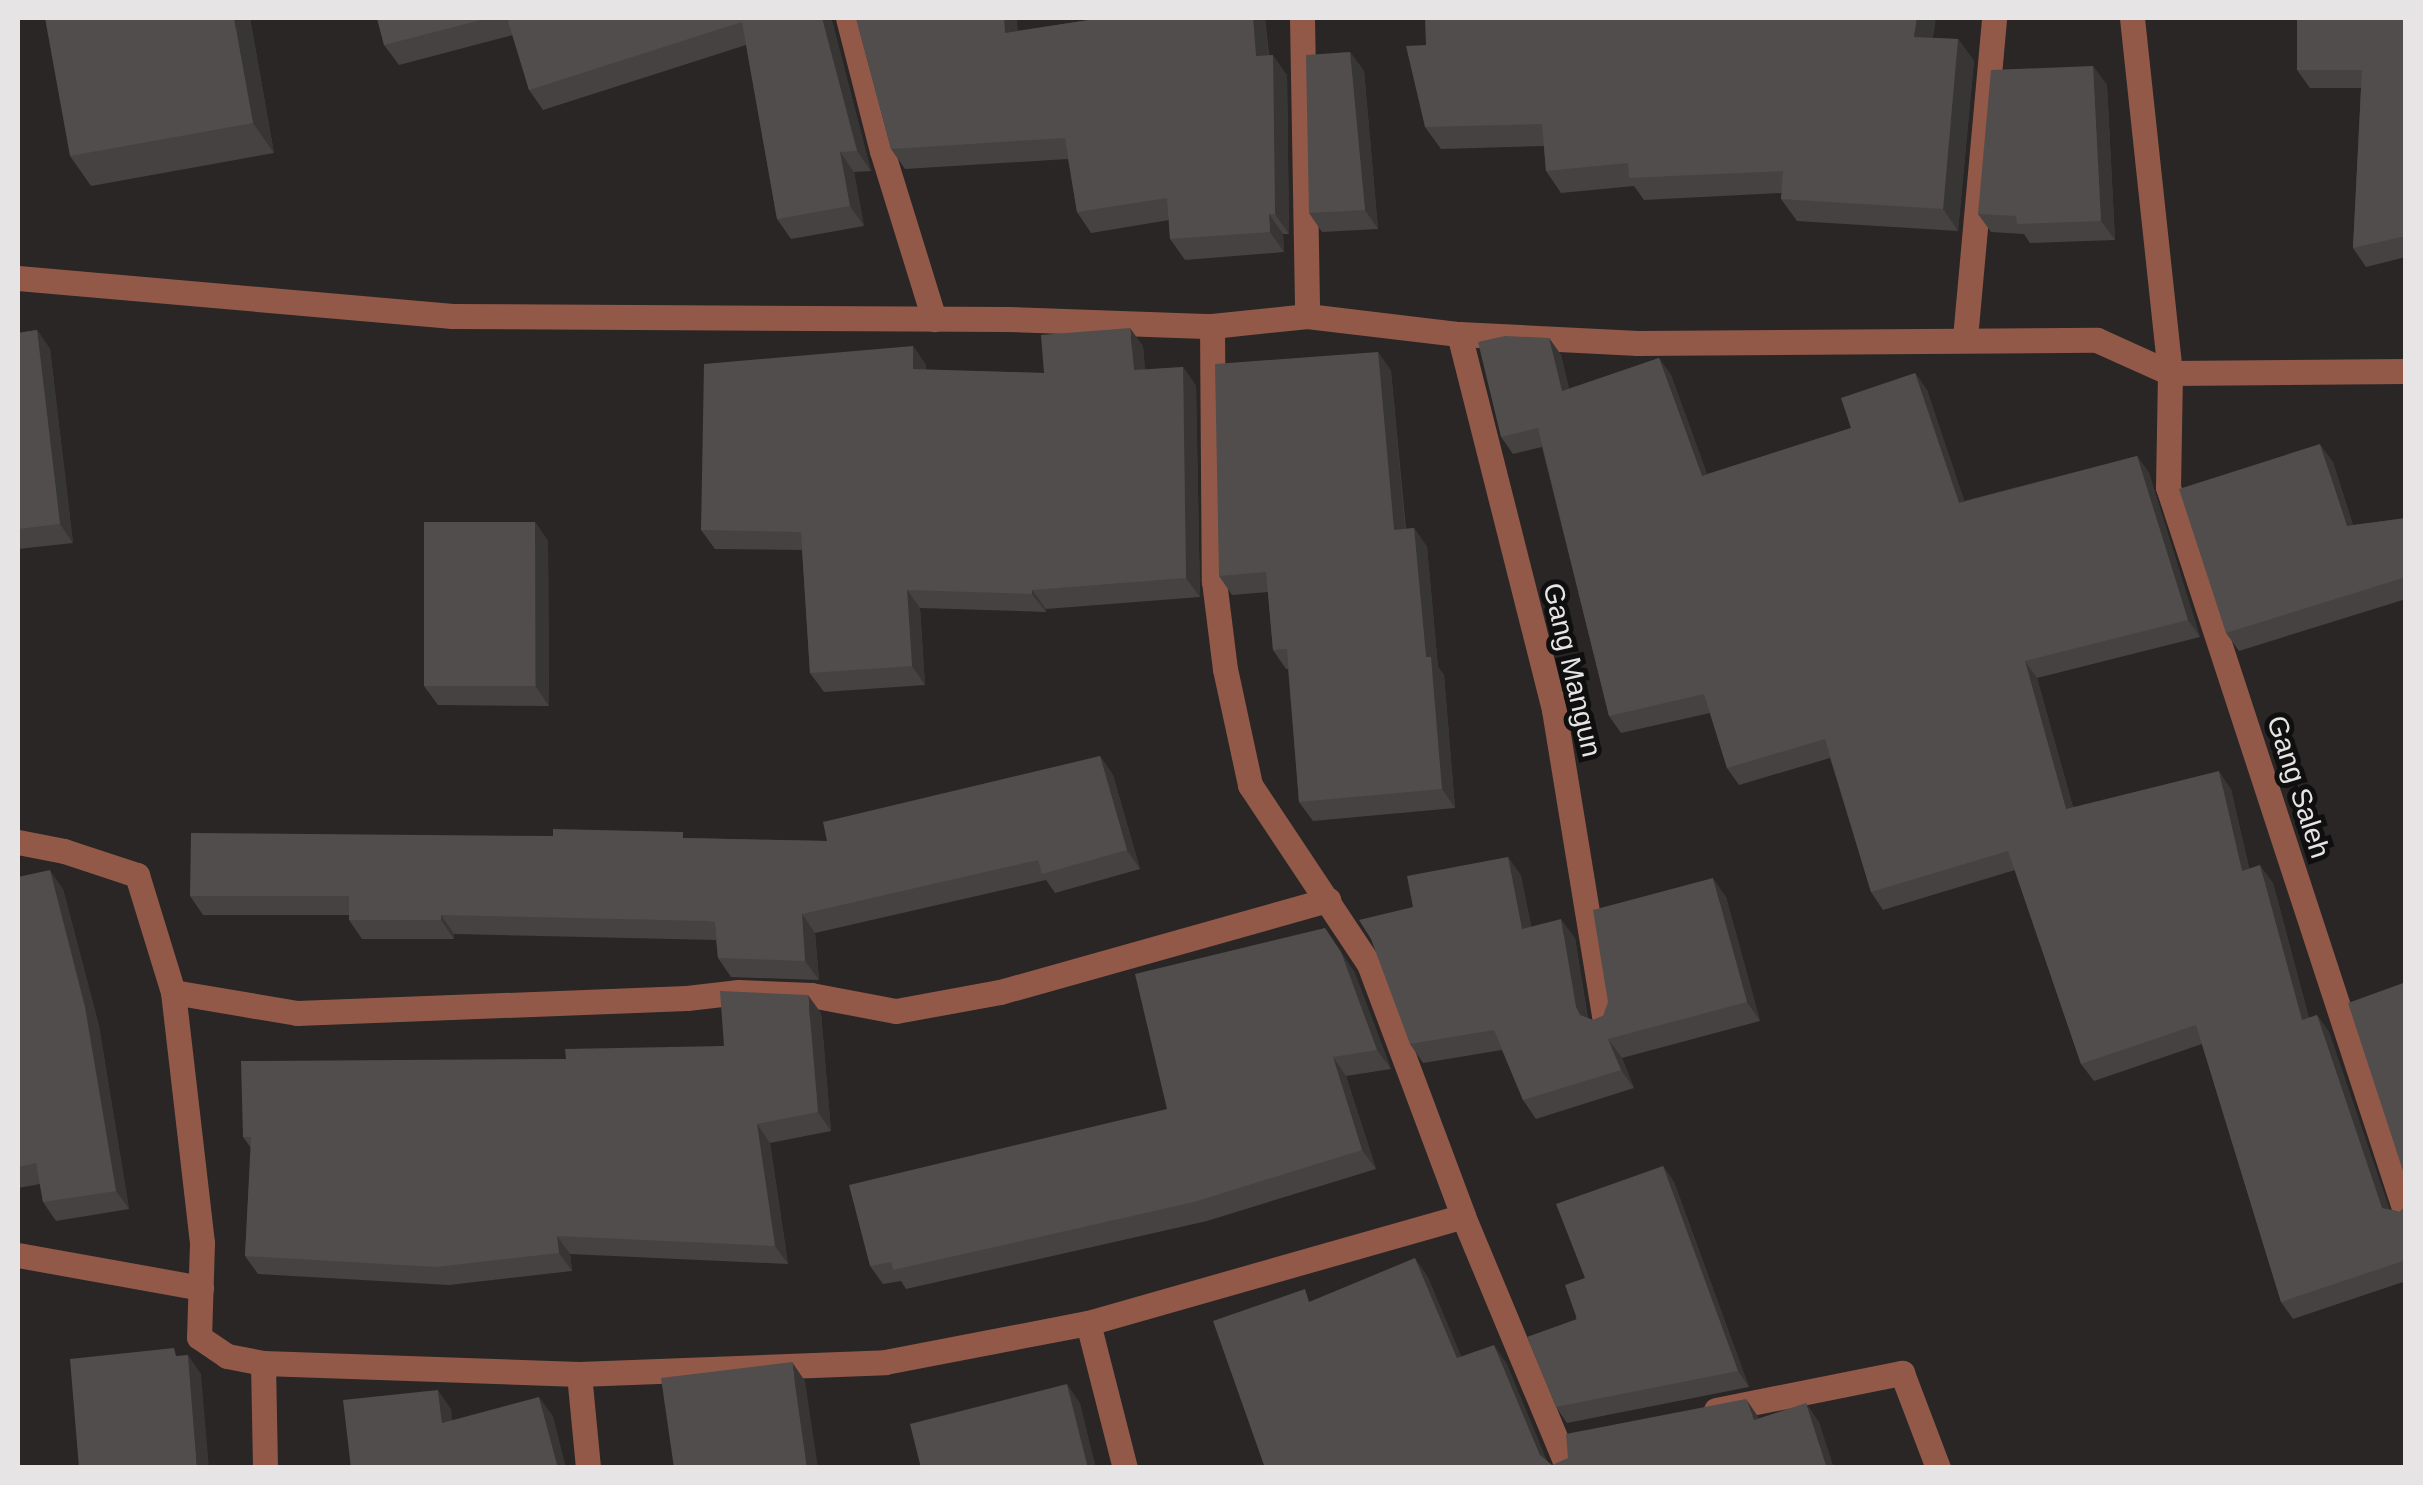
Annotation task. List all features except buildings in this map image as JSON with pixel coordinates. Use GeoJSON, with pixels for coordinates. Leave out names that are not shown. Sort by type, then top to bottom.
{"type":"FeatureCollection","features":[{"type":"Feature","properties":{"kind":"street"},"geometry":{"type":"LineString","coordinates":[[848,18],[882,151],[934,319]]}},
{"type":"Feature","properties":{"kind":"street"},"geometry":{"type":"LineString","coordinates":[[1302,18],[1308,316]]}},
{"type":"Feature","properties":{"kind":"street"},"geometry":{"type":"LineString","coordinates":[[1965,338],[1994,18]]}},
{"type":"Feature","properties":{"kind":"street","name":"Gang Saleh"},"geometry":{"type":"LineString","coordinates":[[2132,18],[2170,373],[2168,487],[2406,1214]]}},
{"type":"Feature","properties":{"kind":"street"},"geometry":{"type":"LineString","coordinates":[[18,278],[452,316],[934,319],[1212,326],[1308,316],[1459,334],[1775,344],[1965,338],[2098,340],[2170,373],[2406,372]]}},
{"type":"Feature","properties":{"kind":"street"},"geometry":{"type":"LineString","coordinates":[[1212,326],[1214,581],[1225,669],[1250,785],[1369,964],[1463,1216],[1568,1440],[1568,1468]]}},
{"type":"Feature","properties":{"kind":"street","name":"Gang Mangun"},"geometry":{"type":"LineString","coordinates":[[1459,334],[1554,710],[1606,1023]]}},
{"type":"Feature","properties":{"kind":"street"},"geometry":{"type":"LineString","coordinates":[[18,842],[64,851],[137,875],[173,992],[202,1243],[199,1337],[227,1356],[263,1363],[579,1374],[886,1362],[1088,1324],[1463,1216]]}},
{"type":"Feature","properties":{"kind":"street"},"geometry":{"type":"LineString","coordinates":[[173,992],[296,1013],[688,998],[739,992],[811,995],[896,1011],[1000,992],[1328,900]]}},
{"type":"Feature","properties":{"kind":"street"},"geometry":{"type":"LineString","coordinates":[[18,1256],[201,1288]]}},
{"type":"Feature","properties":{"kind":"street"},"geometry":{"type":"LineString","coordinates":[[1088,1324],[1124,1468]]}},
{"type":"Feature","properties":{"kind":"street"},"geometry":{"type":"LineString","coordinates":[[263,1363],[265,1468]]}},
{"type":"Feature","properties":{"kind":"street"},"geometry":{"type":"LineString","coordinates":[[579,1374],[588,1468]]}},
{"type":"Feature","properties":{"kind":"street"},"geometry":{"type":"LineString","coordinates":[[1692,1415],[1902,1374],[1938,1468]]}}]}
